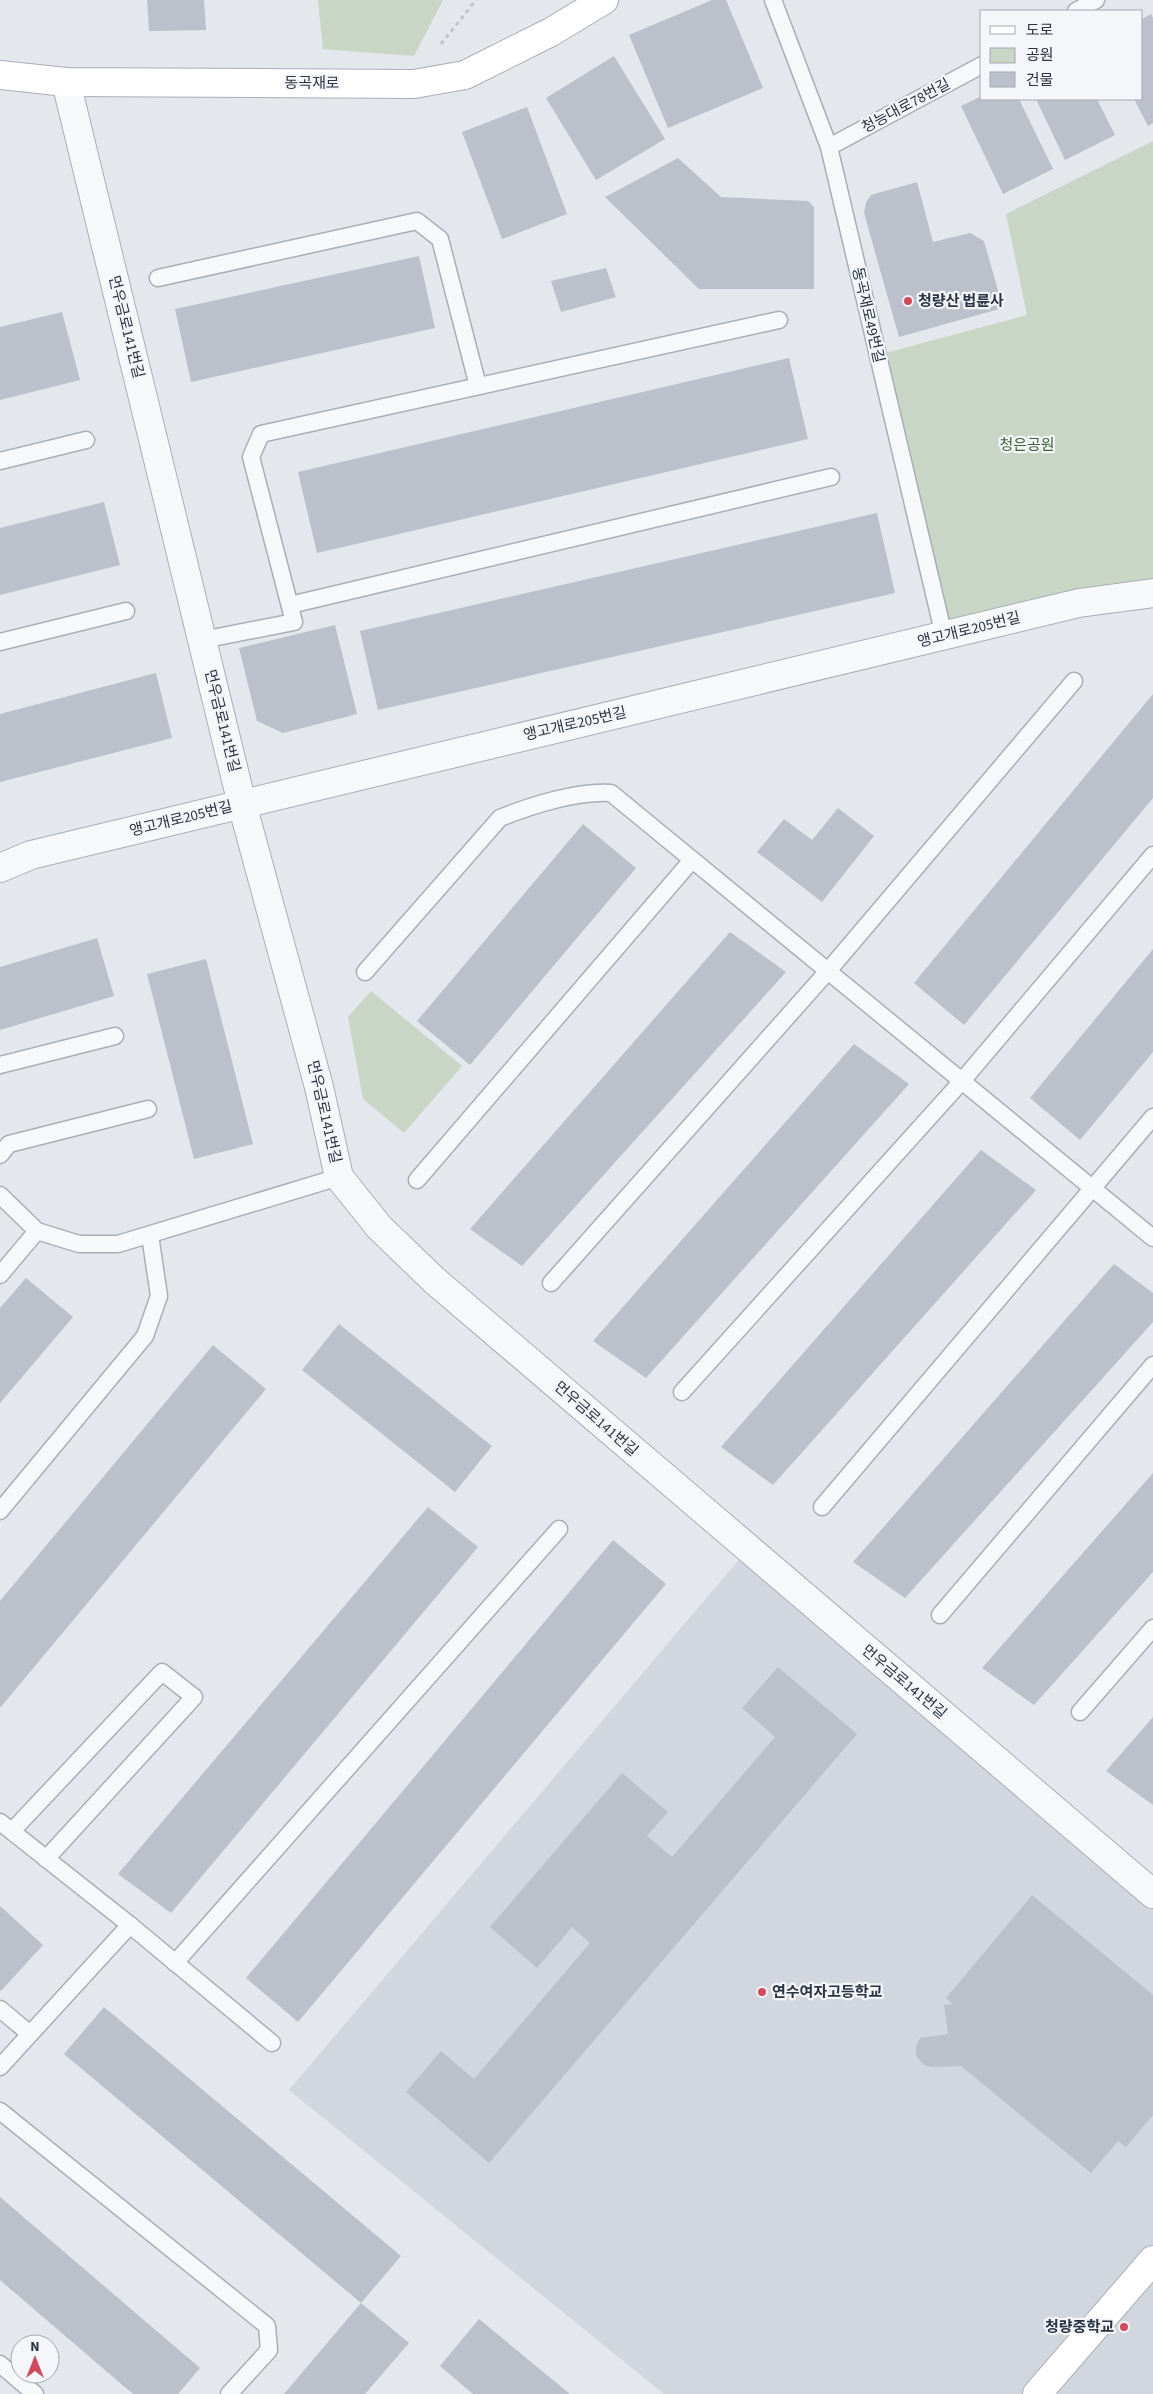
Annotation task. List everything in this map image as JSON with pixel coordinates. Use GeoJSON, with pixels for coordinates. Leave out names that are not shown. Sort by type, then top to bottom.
{"type":"FeatureCollection","features":[{"type":"Feature","properties":{"kind":"street","name":"동곡재로"},"geometry":{"type":"LineString","coordinates":[[0,75],[66,82],[414,84],[465,75],[551,32],[604,0]]}},
{"type":"Feature","properties":{"kind":"street","name":"먼우금로141번길"},"geometry":{"type":"LineString","coordinates":[[66,82],[242,804],[319,1087],[339,1177],[379,1227],[434,1280],[1153,1894]]}},
{"type":"Feature","properties":{"kind":"street","name":"앵고개로205번길"},"geometry":{"type":"LineString","coordinates":[[0,868],[31,855],[1079,603],[1153,593]]}},
{"type":"Feature","properties":{"kind":"street"},"geometry":{"type":"LineString","coordinates":[[1037,2394],[1153,2260]]}},
{"type":"Feature","properties":{"kind":"lane","name":"동곡재로49번길"},"geometry":{"type":"LineString","coordinates":[[773,0],[829,147],[944,636]]}},
{"type":"Feature","properties":{"kind":"lane"},"geometry":{"type":"LineString","coordinates":[[1078,10],[1096,0]]}},
{"type":"Feature","properties":{"kind":"lane","name":"청능대로78번길"},"geometry":{"type":"LineString","coordinates":[[829,147],[980,66]]}},
{"type":"Feature","properties":{"kind":"lane"},"geometry":{"type":"LineString","coordinates":[[158,278],[417,221],[440,239],[478,386]]}},
{"type":"Feature","properties":{"kind":"lane"},"geometry":{"type":"LineString","coordinates":[[202,640],[294,622],[251,457],[261,434],[779,320]]}},
{"type":"Feature","properties":{"kind":"lane"},"geometry":{"type":"LineString","coordinates":[[0,461],[86,440]]}},
{"type":"Feature","properties":{"kind":"lane"},"geometry":{"type":"LineString","coordinates":[[290,605],[831,478]]}},
{"type":"Feature","properties":{"kind":"lane"},"geometry":{"type":"LineString","coordinates":[[0,642],[126,611]]}},
{"type":"Feature","properties":{"kind":"lane"},"geometry":{"type":"LineString","coordinates":[[551,1283],[828,971],[1074,681]]}},
{"type":"Feature","properties":{"kind":"lane"},"geometry":{"type":"LineString","coordinates":[[365,972],[500,818],[591,792],[611,793],[1153,1238]]}},
{"type":"Feature","properties":{"kind":"lane"},"geometry":{"type":"LineString","coordinates":[[682,1392],[962,1081],[1153,855]]}},
{"type":"Feature","properties":{"kind":"lane"},"geometry":{"type":"LineString","coordinates":[[418,1180],[692,860]]}},
{"type":"Feature","properties":{"kind":"lane"},"geometry":{"type":"LineString","coordinates":[[0,1065],[116,1036]]}},
{"type":"Feature","properties":{"kind":"lane"},"geometry":{"type":"LineString","coordinates":[[0,1155],[9,1144],[148,1109]]}},
{"type":"Feature","properties":{"kind":"lane"},"geometry":{"type":"LineString","coordinates":[[822,1507],[1153,1117]]}},
{"type":"Feature","properties":{"kind":"lane"},"geometry":{"type":"LineString","coordinates":[[0,1195],[37,1231],[78,1244],[118,1244],[339,1177]]}},
{"type":"Feature","properties":{"kind":"lane"},"geometry":{"type":"LineString","coordinates":[[0,1275],[37,1231]]}},
{"type":"Feature","properties":{"kind":"lane"},"geometry":{"type":"LineString","coordinates":[[0,1511],[145,1336],[159,1296],[150,1235]]}},
{"type":"Feature","properties":{"kind":"lane"},"geometry":{"type":"LineString","coordinates":[[940,1615],[1153,1365]]}},
{"type":"Feature","properties":{"kind":"lane"},"geometry":{"type":"LineString","coordinates":[[175,1963],[559,1529]]}},
{"type":"Feature","properties":{"kind":"lane"},"geometry":{"type":"LineString","coordinates":[[1080,1712],[1153,1628]]}},
{"type":"Feature","properties":{"kind":"lane"},"geometry":{"type":"LineString","coordinates":[[46,1859],[194,1697],[162,1672],[6,1826],[46,1859],[130,1925],[272,2043]]}},
{"type":"Feature","properties":{"kind":"lane"},"geometry":{"type":"LineString","coordinates":[[0,2067],[130,1925]]}},
{"type":"Feature","properties":{"kind":"lane"},"geometry":{"type":"LineString","coordinates":[[0,2009],[30,2034]]}},
{"type":"Feature","properties":{"kind":"lane"},"geometry":{"type":"LineString","coordinates":[[0,2111],[267,2326],[269,2350],[229,2394]]}},
{"type":"Feature","properties":{"kind":"lane"},"geometry":{"type":"LineString","coordinates":[[0,2364],[35,2394]]}},
{"type":"Feature","properties":{"kind":"shaded area","name":"연수여자고등학교"},"geometry":{"type":"Polygon","coordinates":[[[748,1549],[1153,1894],[1153,2394],[664,2394],[289,2090],[748,1549]]]}},
{"type":"Feature","properties":{"kind":"green space"},"geometry":{"type":"Polygon","coordinates":[[[318,0],[443,0],[414,56],[323,49],[318,0]]]}},
{"type":"Feature","properties":{"kind":"green space","name":"청은공원"},"geometry":{"type":"Polygon","coordinates":[[[1153,141],[1153,593],[944,636],[878,355],[1027,315],[1006,214],[1153,141]]]}},
{"type":"Feature","properties":{"kind":"green space"},"geometry":{"type":"Polygon","coordinates":[[[371,991],[462,1066],[404,1133],[363,1099],[348,1017],[371,991]]]}},
{"type":"Feature","properties":{"kind":"building"},"geometry":{"type":"Polygon","coordinates":[[[147,0],[204,0],[206,30],[149,31],[147,0]]]}},
{"type":"Feature","properties":{"kind":"building"},"geometry":{"type":"Polygon","coordinates":[[[712,0],[726,0],[763,88],[668,128],[629,35],[712,0]]]}},
{"type":"Feature","properties":{"kind":"building"},"geometry":{"type":"Polygon","coordinates":[[[1151,14],[1153,18],[1153,123],[1148,126],[1135,100],[1143,100],[1143,18],[1151,14]]]}},
{"type":"Feature","properties":{"kind":"building"},"geometry":{"type":"Polygon","coordinates":[[[614,56],[665,139],[596,180],[546,98],[614,56]]]}},
{"type":"Feature","properties":{"kind":"building"},"geometry":{"type":"Polygon","coordinates":[[[980,97],[980,100],[1019,100],[1053,169],[1003,194],[961,106],[980,97]]]}},
{"type":"Feature","properties":{"kind":"building"},"geometry":{"type":"Polygon","coordinates":[[[1036,100],[1098,100],[1115,135],[1065,160],[1036,100]]]}},
{"type":"Feature","properties":{"kind":"building"},"geometry":{"type":"Polygon","coordinates":[[[527,107],[567,214],[502,239],[462,132],[527,107]]]}},
{"type":"Feature","properties":{"kind":"building"},"geometry":{"type":"Polygon","coordinates":[[[678,158],[721,197],[808,201],[814,207],[814,289],[699,289],[605,197],[678,158]]]}},
{"type":"Feature","properties":{"kind":"building"},"geometry":{"type":"Polygon","coordinates":[[[917,182],[933,242],[970,233],[984,241],[1003,308],[899,337],[864,213],[866,202],[871,195],[917,182]]]}},
{"type":"Feature","properties":{"kind":"building"},"geometry":{"type":"Polygon","coordinates":[[[419,256],[435,328],[191,382],[175,309],[419,256]]]}},
{"type":"Feature","properties":{"kind":"building"},"geometry":{"type":"Polygon","coordinates":[[[606,268],[616,297],[561,312],[551,281],[606,268]]]}},
{"type":"Feature","properties":{"kind":"building"},"geometry":{"type":"Polygon","coordinates":[[[62,312],[80,380],[0,400],[0,327],[62,312]]]}},
{"type":"Feature","properties":{"kind":"building"},"geometry":{"type":"Polygon","coordinates":[[[789,358],[808,439],[317,553],[298,472],[789,358]]]}},
{"type":"Feature","properties":{"kind":"building"},"geometry":{"type":"Polygon","coordinates":[[[104,502],[120,565],[0,595],[0,528],[104,502]]]}},
{"type":"Feature","properties":{"kind":"building"},"geometry":{"type":"Polygon","coordinates":[[[877,513],[895,593],[378,710],[360,631],[877,513]]]}},
{"type":"Feature","properties":{"kind":"building"},"geometry":{"type":"Polygon","coordinates":[[[335,625],[357,714],[283,733],[257,721],[239,648],[335,625]]]}},
{"type":"Feature","properties":{"kind":"building"},"geometry":{"type":"Polygon","coordinates":[[[156,673],[172,738],[0,782],[0,714],[156,673]]]}},
{"type":"Feature","properties":{"kind":"building"},"geometry":{"type":"Polygon","coordinates":[[[1153,694],[1153,798],[964,1025],[914,983],[1153,694]]]}},
{"type":"Feature","properties":{"kind":"building"},"geometry":{"type":"Polygon","coordinates":[[[838,808],[874,836],[822,902],[757,852],[784,819],[812,840],[838,808]]]}},
{"type":"Feature","properties":{"kind":"building"},"geometry":{"type":"Polygon","coordinates":[[[583,824],[636,868],[470,1065],[417,1021],[583,824]]]}},
{"type":"Feature","properties":{"kind":"building"},"geometry":{"type":"Polygon","coordinates":[[[730,932],[786,972],[522,1266],[470,1229],[730,932]]]}},
{"type":"Feature","properties":{"kind":"building"},"geometry":{"type":"Polygon","coordinates":[[[97,938],[114,996],[0,1030],[0,967],[97,938]]]}},
{"type":"Feature","properties":{"kind":"building"},"geometry":{"type":"Polygon","coordinates":[[[1153,949],[1153,1052],[1080,1140],[1030,1098],[1153,949]]]}},
{"type":"Feature","properties":{"kind":"building"},"geometry":{"type":"Polygon","coordinates":[[[206,959],[253,1144],[194,1159],[147,974],[206,959]]]}},
{"type":"Feature","properties":{"kind":"building"},"geometry":{"type":"Polygon","coordinates":[[[854,1044],[909,1084],[646,1378],[593,1341],[854,1044]]]}},
{"type":"Feature","properties":{"kind":"building"},"geometry":{"type":"Polygon","coordinates":[[[981,1150],[1036,1190],[773,1485],[721,1447],[981,1150]]]}},
{"type":"Feature","properties":{"kind":"building"},"geometry":{"type":"Polygon","coordinates":[[[1114,1264],[1153,1293],[1153,1322],[905,1598],[853,1562],[1114,1264]]]}},
{"type":"Feature","properties":{"kind":"building"},"geometry":{"type":"Polygon","coordinates":[[[26,1278],[73,1317],[0,1403],[0,1308],[26,1278]]]}},
{"type":"Feature","properties":{"kind":"building"},"geometry":{"type":"Polygon","coordinates":[[[339,1324],[492,1446],[455,1492],[302,1370],[339,1324]]]}},
{"type":"Feature","properties":{"kind":"building"},"geometry":{"type":"Polygon","coordinates":[[[213,1345],[266,1389],[0,1708],[0,1601],[213,1345]]]}},
{"type":"Feature","properties":{"kind":"building"},"geometry":{"type":"Polygon","coordinates":[[[1153,1473],[1153,1572],[1034,1705],[982,1668],[1153,1473]]]}},
{"type":"Feature","properties":{"kind":"building"},"geometry":{"type":"Polygon","coordinates":[[[428,1507],[478,1547],[171,1913],[118,1874],[428,1507]]]}},
{"type":"Feature","properties":{"kind":"building"},"geometry":{"type":"Polygon","coordinates":[[[613,1540],[666,1584],[298,2022],[246,1978],[613,1540]]]}},
{"type":"Feature","properties":{"kind":"building"},"geometry":{"type":"Polygon","coordinates":[[[778,1667],[857,1734],[489,2163],[406,2092],[441,2051],[474,2079],[590,1943],[572,1927],[537,1968],[490,1927],[622,1773],[668,1812],[647,1836],[672,1857],[775,1737],[742,1708],[778,1667]]]}},
{"type":"Feature","properties":{"kind":"building"},"geometry":{"type":"Polygon","coordinates":[[[1153,1717],[1153,1805],[1106,1771],[1153,1717]]]}},
{"type":"Feature","properties":{"kind":"building"},"geometry":{"type":"Polygon","coordinates":[[[1032,1895],[1153,1995],[1153,2115],[1126,2147],[1118,2141],[1091,2173],[961,2066],[931,2067],[923,2064],[916,2056],[916,2047],[920,2038],[948,2034],[944,2005],[953,2004],[946,1998],[1032,1895]]]}},
{"type":"Feature","properties":{"kind":"building"},"geometry":{"type":"Polygon","coordinates":[[[0,1906],[43,1945],[1,1991],[0,1990],[0,1906]]]}},
{"type":"Feature","properties":{"kind":"building"},"geometry":{"type":"Polygon","coordinates":[[[104,2007],[401,2256],[361,2303],[64,2054],[104,2007]]]}},
{"type":"Feature","properties":{"kind":"building"},"geometry":{"type":"Polygon","coordinates":[[[0,2197],[200,2368],[178,2394],[133,2394],[0,2280],[0,2197]]]}},
{"type":"Feature","properties":{"kind":"building"},"geometry":{"type":"Polygon","coordinates":[[[361,2303],[409,2343],[365,2394],[284,2394],[361,2303]]]}},
{"type":"Feature","properties":{"kind":"building"},"geometry":{"type":"Polygon","coordinates":[[[479,2319],[570,2394],[473,2394],[440,2366],[479,2319]]]}},
{"type":"Feature","properties":{"kind":"place","name":"청량산 법륜사"},"geometry":{"type":"Point","coordinates":[908,301]}},
{"type":"Feature","properties":{"kind":"place","name":"연수여자고등학교"},"geometry":{"type":"Point","coordinates":[762,1992]}},
{"type":"Feature","properties":{"kind":"place","name":"청량중학교"},"geometry":{"type":"Point","coordinates":[1124,2327]}}]}
